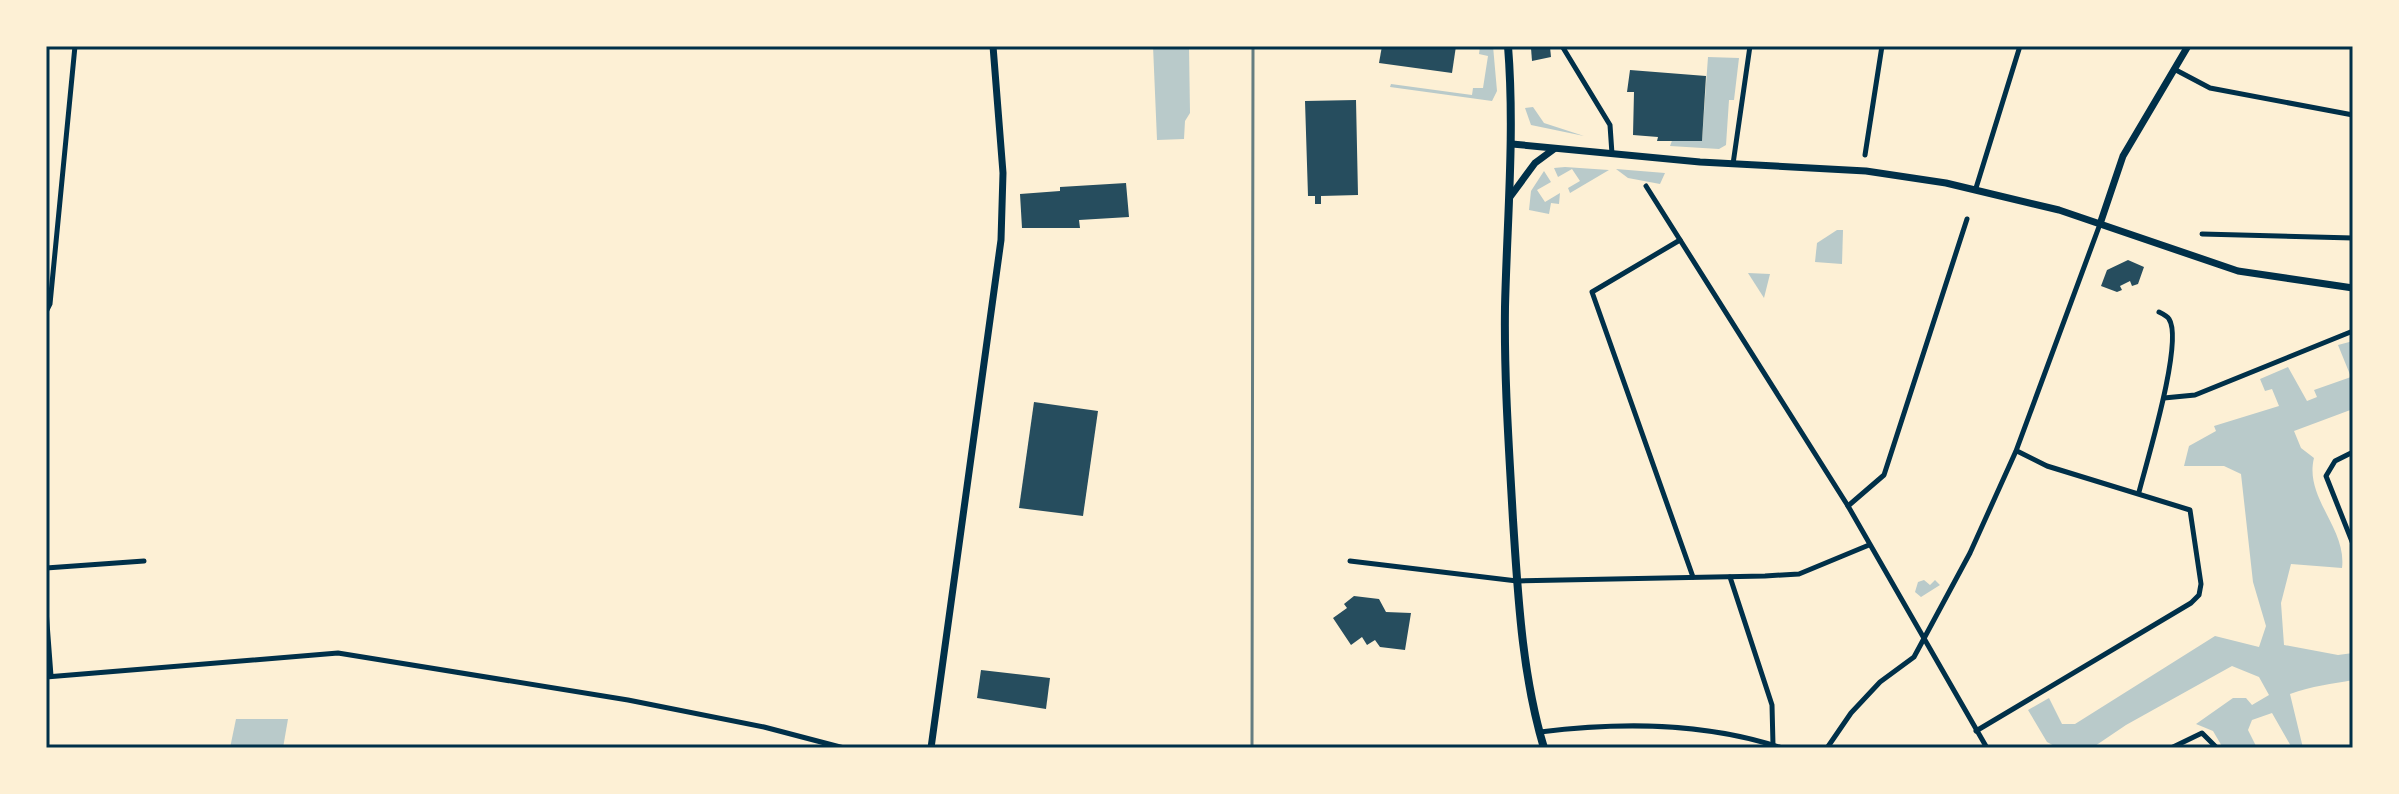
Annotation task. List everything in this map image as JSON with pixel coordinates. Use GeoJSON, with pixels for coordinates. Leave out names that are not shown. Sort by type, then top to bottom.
{"type":"FeatureCollection","features":[{"type":"Feature","properties":{"kind":"main road"},"geometry":{"type":"LineString","coordinates":[[1508,46],[1512,144],[1505,370],[1517,581],[1544,748]]}},
{"type":"Feature","properties":{"kind":"street"},"geometry":{"type":"LineString","coordinates":[[46,312],[50,304],[75,46]]}},
{"type":"Feature","properties":{"kind":"street"},"geometry":{"type":"LineString","coordinates":[[931,748],[1000,252],[1003,173],[993,46]]}},
{"type":"Feature","properties":{"kind":"street"},"geometry":{"type":"LineString","coordinates":[[1562,46],[1610,125],[1612,154]]}},
{"type":"Feature","properties":{"kind":"street"},"geometry":{"type":"LineString","coordinates":[[1733,164],[1750,46]]}},
{"type":"Feature","properties":{"kind":"street"},"geometry":{"type":"LineString","coordinates":[[1865,155],[1882,46]]}},
{"type":"Feature","properties":{"kind":"street"},"geometry":{"type":"LineString","coordinates":[[1976,188],[2020,46]]}},
{"type":"Feature","properties":{"kind":"street"},"geometry":{"type":"LineString","coordinates":[[1827,748],[1851,713],[1880,682],[1914,657],[1993,507],[2123,156],[2188,46]]}},
{"type":"Feature","properties":{"kind":"street"},"geometry":{"type":"LineString","coordinates":[[2174,69],[2210,88],[2353,115]]}},
{"type":"Feature","properties":{"kind":"street"},"geometry":{"type":"LineString","coordinates":[[1512,144],[1733,164],[1866,171],[1976,188],[2100,224],[2238,271],[2353,288]]}},
{"type":"Feature","properties":{"kind":"street"},"geometry":{"type":"LineString","coordinates":[[1510,197],[1535,163],[1554,149]]}},
{"type":"Feature","properties":{"kind":"street"},"geometry":{"type":"LineString","coordinates":[[1646,186],[1848,506],[1987,748]]}},
{"type":"Feature","properties":{"kind":"street"},"geometry":{"type":"LineString","coordinates":[[1848,506],[1884,475],[1967,219]]}},
{"type":"Feature","properties":{"kind":"street"},"geometry":{"type":"LineString","coordinates":[[2202,234],[2353,238]]}},
{"type":"Feature","properties":{"kind":"street"},"geometry":{"type":"LineString","coordinates":[[1680,240],[1592,292],[1693,577]]}},
{"type":"Feature","properties":{"kind":"street"},"geometry":{"type":"LineString","coordinates":[[2139,492],[2164,398],[2172,328],[2169,320],[2159,312]]}},
{"type":"Feature","properties":{"kind":"street"},"geometry":{"type":"LineString","coordinates":[[2164,398],[2195,395],[2353,331]]}},
{"type":"Feature","properties":{"kind":"street"},"geometry":{"type":"LineString","coordinates":[[1976,731],[2199,595],[2201,584],[2190,510],[2059,470],[2016,451]]}},
{"type":"Feature","properties":{"kind":"street"},"geometry":{"type":"LineString","coordinates":[[2353,452],[2335,461],[2326,476],[2328,488],[2353,544]]}},
{"type":"Feature","properties":{"kind":"street"},"geometry":{"type":"LineString","coordinates":[[1350,561],[1517,581],[1730,577],[1799,574],[1869,545]]}},
{"type":"Feature","properties":{"kind":"street"},"geometry":{"type":"LineString","coordinates":[[46,568],[144,561]]}},
{"type":"Feature","properties":{"kind":"street"},"geometry":{"type":"LineString","coordinates":[[1730,577],[1772,705],[1773,745]]}},
{"type":"Feature","properties":{"kind":"street"},"geometry":{"type":"LineString","coordinates":[[46,610],[49,676],[338,653],[628,700],[764,727],[844,748]]}},
{"type":"Feature","properties":{"kind":"street"},"geometry":{"type":"LineString","coordinates":[[1539,732],[1610,724],[1681,727],[1782,748]]}},
{"type":"Feature","properties":{"kind":"street"},"geometry":{"type":"LineString","coordinates":[[2171,748],[2202,733],[2217,748]]}},
{"type":"Feature","properties":{"kind":"shaded area"},"geometry":{"type":"Polygon","coordinates":[[[1153,46],[1189,46],[1190,113],[1185,121],[1184,139],[1157,140],[1153,46]]]}},
{"type":"Feature","properties":{"kind":"shaded area"},"geometry":{"type":"Polygon","coordinates":[[[1480,46],[1493,46],[1497,91],[1492,101],[1390,87],[1391,84],[1472,95],[1473,88],[1483,88],[1488,56],[1479,54],[1480,46]]]}},
{"type":"Feature","properties":{"kind":"shaded area"},"geometry":{"type":"Polygon","coordinates":[[[1708,57],[1739,58],[1734,100],[1729,100],[1726,145],[1719,149],[1670,146],[1673,138],[1702,140],[1708,57]]]}},
{"type":"Feature","properties":{"kind":"shaded area"},"geometry":{"type":"Polygon","coordinates":[[[1533,107],[1544,123],[1584,136],[1531,125],[1525,108],[1533,107]]]}},
{"type":"Feature","properties":{"kind":"shaded area"},"geometry":{"type":"Polygon","coordinates":[[[1554,168],[1609,170],[1570,193],[1568,188],[1580,181],[1572,169],[1558,177],[1554,168]]]}},
{"type":"Feature","properties":{"kind":"shaded area"},"geometry":{"type":"Polygon","coordinates":[[[1616,169],[1665,173],[1660,184],[1628,178],[1616,169]]]}},
{"type":"Feature","properties":{"kind":"shaded area"},"geometry":{"type":"Polygon","coordinates":[[[1544,171],[1551,182],[1537,190],[1545,202],[1560,193],[1559,204],[1551,203],[1549,214],[1529,210],[1531,191],[1544,171]]]}},
{"type":"Feature","properties":{"kind":"shaded area"},"geometry":{"type":"Polygon","coordinates":[[[1837,230],[1843,230],[1842,264],[1815,262],[1817,243],[1837,230]]]}},
{"type":"Feature","properties":{"kind":"shaded area"},"geometry":{"type":"Polygon","coordinates":[[[1748,273],[1770,274],[1764,298],[1748,273]]]}},
{"type":"Feature","properties":{"kind":"shaded area"},"geometry":{"type":"Polygon","coordinates":[[[2353,341],[2353,409],[2294,431],[2301,448],[2314,458],[2315,486],[2338,540],[2342,568],[2291,564],[2281,603],[2284,645],[2338,655],[2353,653],[2353,680],[2290,694],[2303,748],[2292,748],[2272,713],[2252,720],[2248,730],[2257,748],[2223,748],[2213,731],[2196,724],[2233,698],[2246,698],[2252,705],[2269,695],[2259,677],[2232,666],[2126,725],[2092,748],[2058,748],[2047,742],[2028,710],[2049,698],[2062,724],[2075,724],[2215,636],[2259,647],[2266,626],[2253,582],[2241,474],[2224,466],[2184,466],[2189,446],[2216,431],[2214,426],[2279,406],[2272,389],[2265,391],[2260,379],[2288,367],[2307,401],[2317,397],[2314,390],[2351,377],[2338,345],[2353,341]]]}},
{"type":"Feature","properties":{"kind":"shaded area"},"geometry":{"type":"Polygon","coordinates":[[[1924,580],[1930,585],[1935,580],[1940,585],[1921,597],[1915,592],[1918,582],[1924,580]]]}},
{"type":"Feature","properties":{"kind":"shaded area"},"geometry":{"type":"Polygon","coordinates":[[[236,719],[288,719],[283,748],[230,748],[236,719]]]}},
{"type":"Feature","properties":{"kind":"building"},"geometry":{"type":"Polygon","coordinates":[[[1382,46],[1456,46],[1452,73],[1379,63],[1382,46]]]}},
{"type":"Feature","properties":{"kind":"building"},"geometry":{"type":"Polygon","coordinates":[[[1550,47],[1551,57],[1532,61],[1531,48],[1550,47]]]}},
{"type":"Feature","properties":{"kind":"building"},"geometry":{"type":"Polygon","coordinates":[[[1630,70],[1706,76],[1702,141],[1657,141],[1658,137],[1633,135],[1634,92],[1627,92],[1630,70]]]}},
{"type":"Feature","properties":{"kind":"building"},"geometry":{"type":"Polygon","coordinates":[[[1356,100],[1358,195],[1321,196],[1321,204],[1315,204],[1315,196],[1308,196],[1305,101],[1356,100]]]}},
{"type":"Feature","properties":{"kind":"building"},"geometry":{"type":"Polygon","coordinates":[[[1126,183],[1129,217],[1079,220],[1080,228],[1022,228],[1020,194],[1060,191],[1060,187],[1126,183]]]}},
{"type":"Feature","properties":{"kind":"building"},"geometry":{"type":"Polygon","coordinates":[[[2128,260],[2144,267],[2138,284],[2132,286],[2130,281],[2120,286],[2122,290],[2117,292],[2101,286],[2107,270],[2128,260]]]}},
{"type":"Feature","properties":{"kind":"building"},"geometry":{"type":"Polygon","coordinates":[[[1034,402],[1098,411],[1083,516],[1019,508],[1034,402]]]}},
{"type":"Feature","properties":{"kind":"building"},"geometry":{"type":"Polygon","coordinates":[[[1354,596],[1379,599],[1386,612],[1411,613],[1405,650],[1380,647],[1375,640],[1367,645],[1362,637],[1351,645],[1333,618],[1347,608],[1344,604],[1354,596]]]}},
{"type":"Feature","properties":{"kind":"building"},"geometry":{"type":"Polygon","coordinates":[[[981,670],[1050,678],[1046,709],[977,698],[981,670]]]}},
{"type":"Feature","properties":{"kind":"railway"},"geometry":{"type":"LineString","coordinates":[[1252,748],[1253,46]]}}]}
